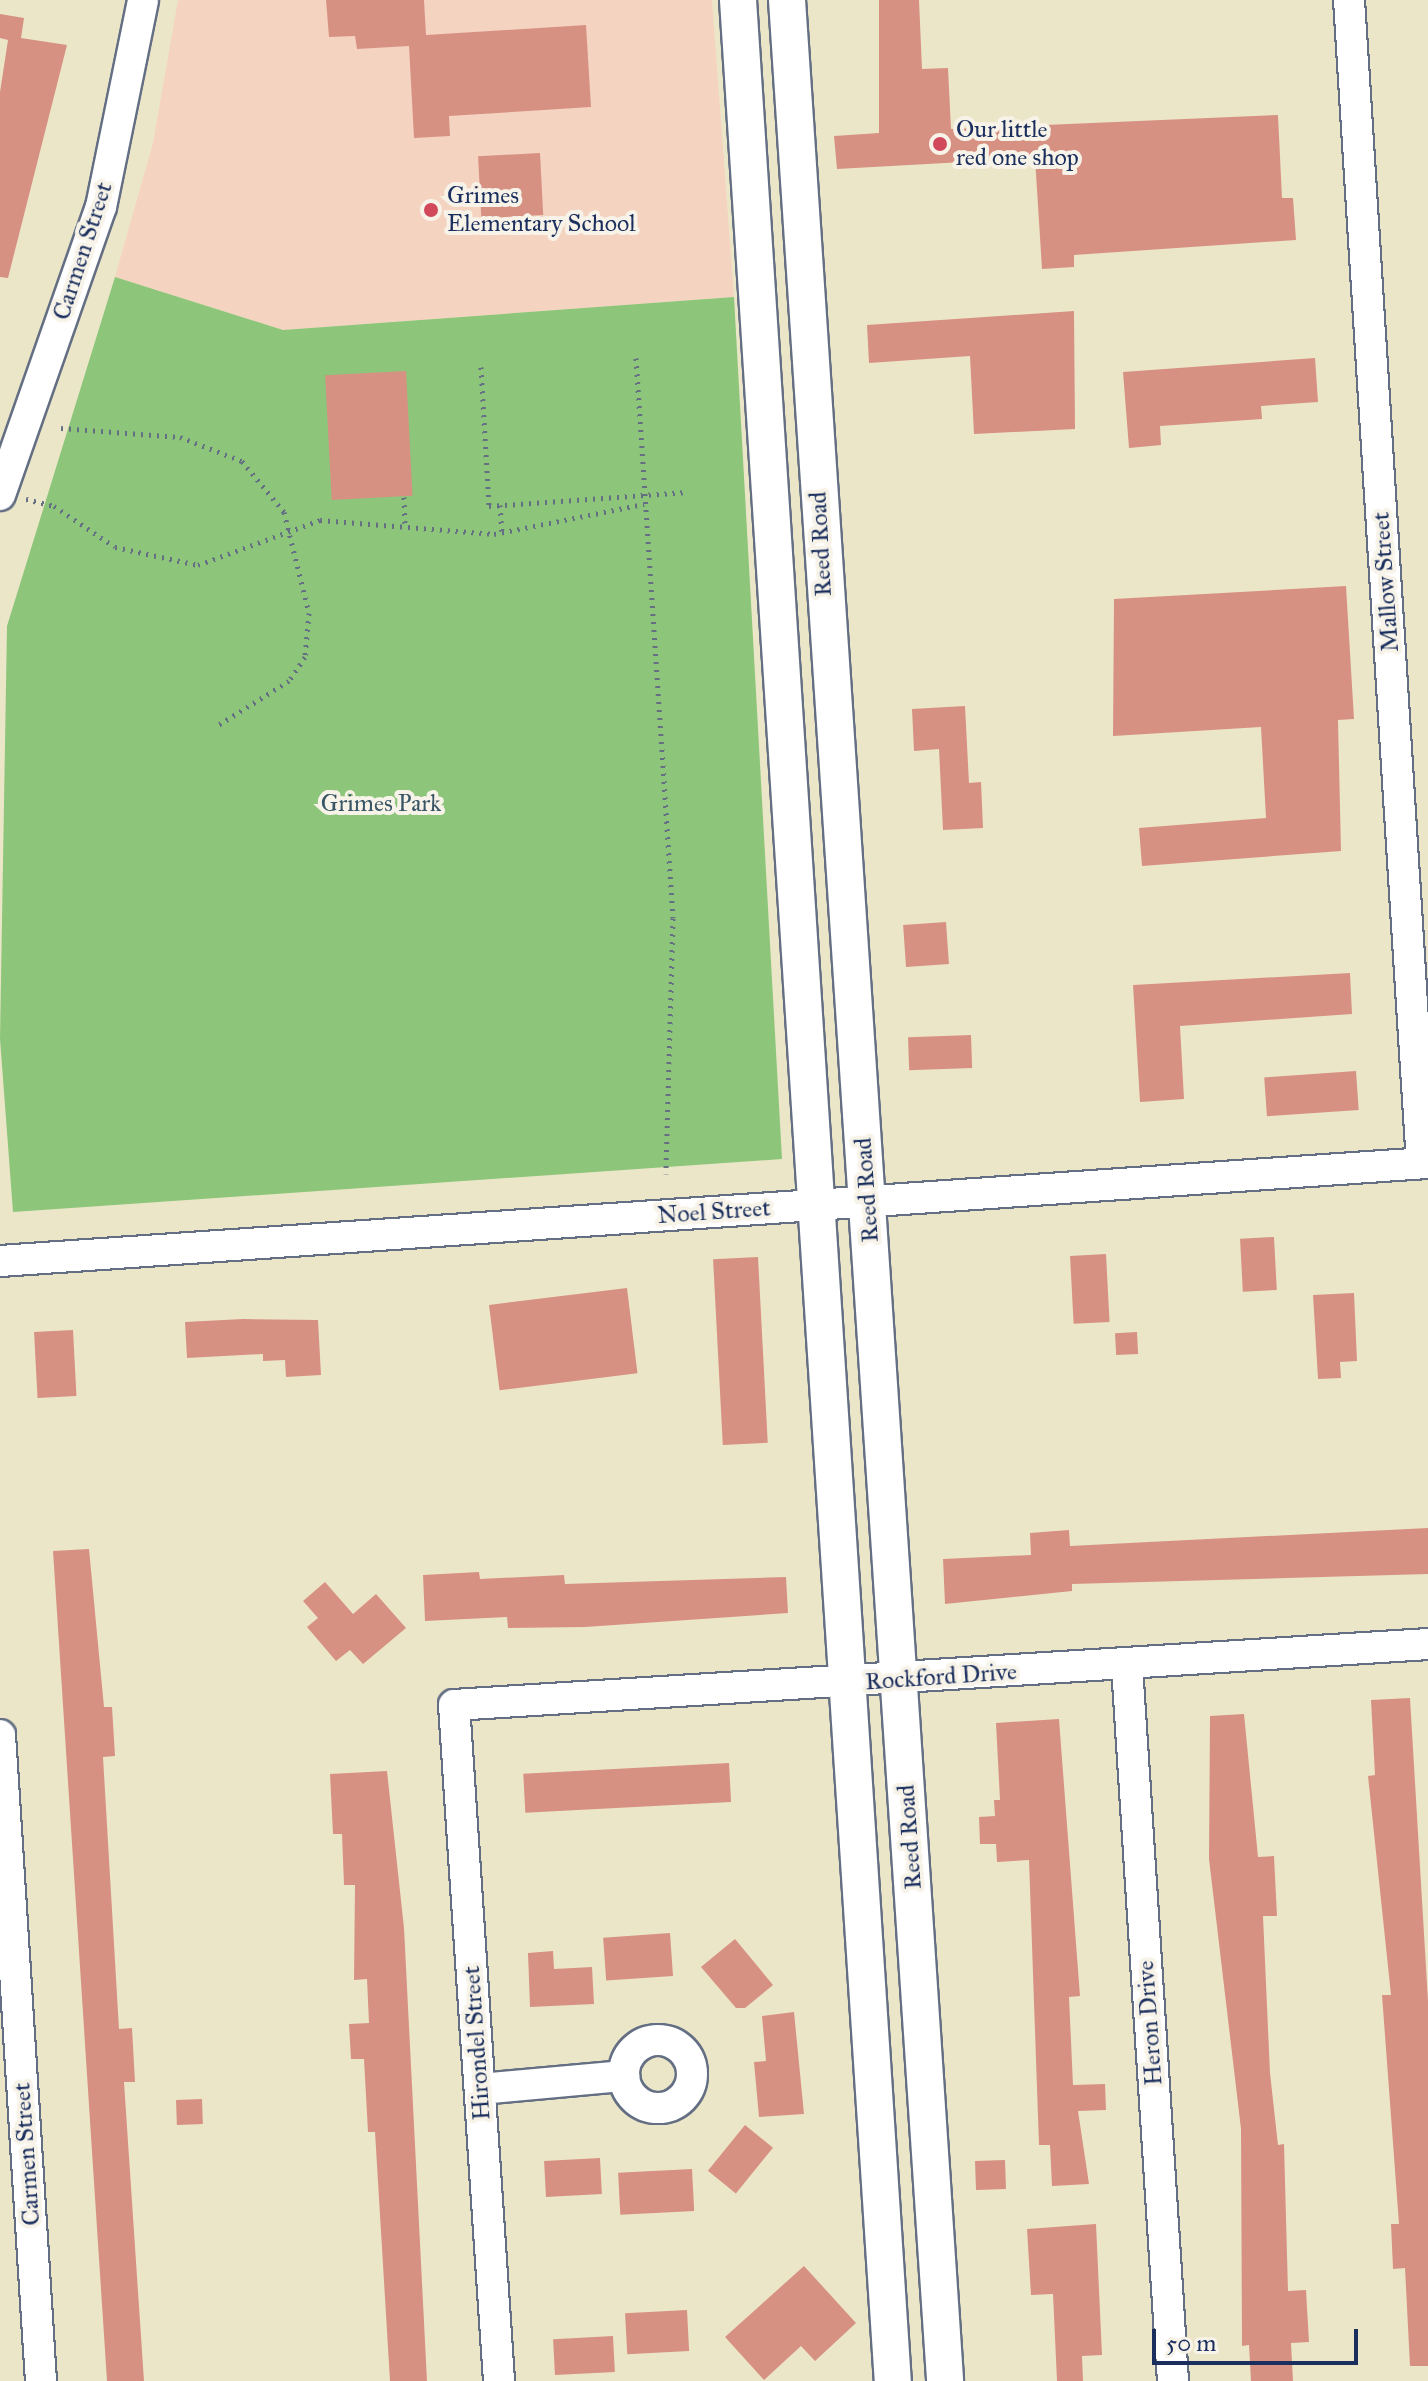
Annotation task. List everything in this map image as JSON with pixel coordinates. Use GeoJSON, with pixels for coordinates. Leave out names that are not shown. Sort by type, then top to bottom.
{"type":"FeatureCollection","features":[{"type":"Feature","properties":{"kind":"street","name":"Carmen Street"},"geometry":{"type":"LineString","coordinates":[[0,494],[101,207],[143,0]]}},
{"type":"Feature","properties":{"kind":"street","name":"Reed Road"},"geometry":{"type":"LineString","coordinates":[[738,0],[814,1205],[893,2381]]}},
{"type":"Feature","properties":{"kind":"street","name":"Reed Road"},"geometry":{"type":"LineString","coordinates":[[787,0],[833,750],[868,1201],[945,2381]]}},
{"type":"Feature","properties":{"kind":"street","name":"Mallow Street"},"geometry":{"type":"LineString","coordinates":[[1349,0],[1425,1163]]}},
{"type":"Feature","properties":{"kind":"street"},"geometry":{"type":"LineString","coordinates":[[752,225],[801,222]]}},
{"type":"Feature","properties":{"kind":"street"},"geometry":{"type":"LineString","coordinates":[[787,750],[833,750]]}},
{"type":"Feature","properties":{"kind":"street","name":"Noel Street"},"geometry":{"type":"LineString","coordinates":[[0,1261],[1425,1163]]}},
{"type":"Feature","properties":{"kind":"street","name":"Rockford Drive"},"geometry":{"type":"LineString","coordinates":[[454,1705],[1127,1666],[1428,1644]]}},
{"type":"Feature","properties":{"kind":"street","name":"Heron Drive"},"geometry":{"type":"LineString","coordinates":[[1127,1666],[1173,2381]]}},
{"type":"Feature","properties":{"kind":"street","name":"Hirondel Street"},"geometry":{"type":"LineString","coordinates":[[454,1705],[499,2381]]}},
{"type":"Feature","properties":{"kind":"street","name":"Carmen Street"},"geometry":{"type":"LineString","coordinates":[[0,1735],[41,2381]]}},
{"type":"Feature","properties":{"kind":"street"},"geometry":{"type":"LineString","coordinates":[[480,2089],[624,2076]]}},
{"type":"Feature","properties":{"kind":"street"},"geometry":{"type":"LineString","coordinates":[[887,2288],[939,2286]]}},
{"type":"Feature","properties":{"kind":"path"},"geometry":{"type":"LineString","coordinates":[[636,358],[673,918],[666,1174]]}},
{"type":"Feature","properties":{"kind":"path"},"geometry":{"type":"LineString","coordinates":[[481,367],[489,506],[688,492]]}},
{"type":"Feature","properties":{"kind":"path"},"geometry":{"type":"LineString","coordinates":[[61,428],[180,437],[242,461],[271,489],[289,527],[309,613],[305,657],[289,681],[218,725]]}},
{"type":"Feature","properties":{"kind":"path"},"geometry":{"type":"LineString","coordinates":[[0,494],[54,506],[115,547],[159,561],[198,565],[289,527],[369,518],[405,526],[502,533],[644,504]]}},
{"type":"Feature","properties":{"kind":"path"},"geometry":{"type":"LineString","coordinates":[[404,497],[405,526]]}},
{"type":"Feature","properties":{"kind":"path"},"geometry":{"type":"LineString","coordinates":[[500,505],[502,533]]}},
{"type":"Feature","properties":{"kind":"shaded area","name":"Grimes Elementary School"},"geometry":{"type":"Polygon","coordinates":[[[178,0],[712,0],[734,297],[283,330],[115,277],[153,143],[178,0]]]}},
{"type":"Feature","properties":{"kind":"green space","name":"Grimes Park"},"geometry":{"type":"Polygon","coordinates":[[[115,277],[283,330],[734,297],[782,1159],[13,1212],[0,1039],[7,626],[115,277]]]}},
{"type":"Feature","properties":{"kind":"building"},"geometry":{"type":"Polygon","coordinates":[[[326,0],[424,0],[426,35],[586,25],[591,107],[449,116],[450,136],[414,138],[409,46],[357,49],[355,36],[329,37],[326,0]]]}},
{"type":"Feature","properties":{"kind":"building"},"geometry":{"type":"Polygon","coordinates":[[[879,0],[919,0],[922,69],[948,68],[951,129],[1278,115],[1282,198],[1293,198],[1296,240],[1074,255],[1074,267],[1042,269],[1035,158],[837,169],[834,136],[879,133],[879,0]]]}},
{"type":"Feature","properties":{"kind":"building"},"geometry":{"type":"Polygon","coordinates":[[[0,14],[24,18],[21,38],[67,45],[8,278],[0,277],[0,92],[8,40],[0,38],[0,14]]]}},
{"type":"Feature","properties":{"kind":"building"},"geometry":{"type":"Polygon","coordinates":[[[540,153],[543,215],[481,218],[478,156],[540,153]]]}},
{"type":"Feature","properties":{"kind":"building"},"geometry":{"type":"Polygon","coordinates":[[[1074,311],[1075,429],[974,434],[970,356],[869,363],[867,325],[1074,311]]]}},
{"type":"Feature","properties":{"kind":"building"},"geometry":{"type":"Polygon","coordinates":[[[1315,358],[1318,402],[1261,406],[1262,419],[1160,426],[1161,445],[1129,448],[1123,372],[1315,358]]]}},
{"type":"Feature","properties":{"kind":"building"},"geometry":{"type":"Polygon","coordinates":[[[406,371],[413,496],[332,500],[325,375],[406,371]]]}},
{"type":"Feature","properties":{"kind":"building"},"geometry":{"type":"Polygon","coordinates":[[[1346,586],[1354,719],[1338,720],[1341,851],[1142,866],[1139,828],[1266,818],[1261,727],[1113,736],[1114,599],[1346,586]]]}},
{"type":"Feature","properties":{"kind":"building"},"geometry":{"type":"Polygon","coordinates":[[[965,706],[969,783],[981,782],[983,828],[943,830],[939,749],[914,751],[912,709],[965,706]]]}},
{"type":"Feature","properties":{"kind":"building"},"geometry":{"type":"Polygon","coordinates":[[[946,922],[949,964],[906,967],[903,925],[946,922]]]}},
{"type":"Feature","properties":{"kind":"building"},"geometry":{"type":"Polygon","coordinates":[[[1350,973],[1352,1014],[1180,1026],[1184,1099],[1140,1102],[1133,985],[1350,973]]]}},
{"type":"Feature","properties":{"kind":"building"},"geometry":{"type":"Polygon","coordinates":[[[971,1035],[972,1068],[909,1070],[908,1037],[971,1035]]]}},
{"type":"Feature","properties":{"kind":"building"},"geometry":{"type":"Polygon","coordinates":[[[1356,1071],[1359,1110],[1267,1116],[1264,1077],[1356,1071]]]}},
{"type":"Feature","properties":{"kind":"building"},"geometry":{"type":"Polygon","coordinates":[[[1274,1237],[1277,1290],[1243,1292],[1240,1239],[1274,1237]]]}},
{"type":"Feature","properties":{"kind":"building"},"geometry":{"type":"Polygon","coordinates":[[[1106,1254],[1110,1322],[1074,1324],[1070,1256],[1106,1254]]]}},
{"type":"Feature","properties":{"kind":"building"},"geometry":{"type":"Polygon","coordinates":[[[758,1257],[768,1443],[723,1445],[713,1259],[758,1257]]]}},
{"type":"Feature","properties":{"kind":"building"},"geometry":{"type":"Polygon","coordinates":[[[627,1288],[637,1373],[500,1390],[489,1305],[627,1288]]]}},
{"type":"Feature","properties":{"kind":"building"},"geometry":{"type":"Polygon","coordinates":[[[1354,1293],[1357,1361],[1340,1362],[1341,1378],[1318,1379],[1313,1295],[1354,1293]]]}},
{"type":"Feature","properties":{"kind":"building"},"geometry":{"type":"Polygon","coordinates":[[[318,1320],[321,1375],[286,1377],[285,1360],[263,1361],[263,1354],[187,1358],[185,1322],[318,1320]]]}},
{"type":"Feature","properties":{"kind":"building"},"geometry":{"type":"Polygon","coordinates":[[[73,1330],[76,1396],[38,1398],[34,1332],[73,1330]]]}},
{"type":"Feature","properties":{"kind":"building"},"geometry":{"type":"Polygon","coordinates":[[[1137,1332],[1138,1354],[1116,1355],[1115,1333],[1137,1332]]]}},
{"type":"Feature","properties":{"kind":"building"},"geometry":{"type":"Polygon","coordinates":[[[1428,1528],[1428,1574],[1072,1584],[1072,1591],[945,1604],[943,1559],[1031,1555],[1030,1533],[1069,1530],[1070,1546],[1428,1528]]]}},
{"type":"Feature","properties":{"kind":"building"},"geometry":{"type":"Polygon","coordinates":[[[89,1549],[104,1707],[112,1707],[115,1756],[103,1757],[119,2029],[132,2028],[135,2082],[124,2082],[144,2381],[107,2381],[53,1551],[89,1549]]]}},
{"type":"Feature","properties":{"kind":"building"},"geometry":{"type":"Polygon","coordinates":[[[479,1572],[480,1579],[564,1575],[565,1584],[786,1577],[788,1613],[585,1627],[508,1628],[507,1617],[425,1621],[423,1575],[479,1572]]]}},
{"type":"Feature","properties":{"kind":"building"},"geometry":{"type":"Polygon","coordinates":[[[325,1582],[353,1614],[376,1594],[406,1628],[363,1664],[350,1650],[336,1661],[307,1627],[318,1618],[303,1601],[325,1582]]]}},
{"type":"Feature","properties":{"kind":"building"},"geometry":{"type":"Polygon","coordinates":[[[1410,1698],[1428,2001],[1428,2366],[1410,2366],[1405,2268],[1393,2269],[1391,2224],[1399,2224],[1382,1995],[1391,1995],[1368,1776],[1375,1775],[1371,1700],[1410,1698]]]}},
{"type":"Feature","properties":{"kind":"building"},"geometry":{"type":"Polygon","coordinates":[[[1244,1714],[1258,1857],[1274,1856],[1277,1916],[1263,1916],[1270,2073],[1278,2145],[1284,2144],[1288,2291],[1306,2290],[1309,2342],[1291,2343],[1293,2381],[1251,2381],[1249,2345],[1242,2346],[1241,2129],[1209,1859],[1210,1716],[1244,1714]]]}},
{"type":"Feature","properties":{"kind":"building"},"geometry":{"type":"Polygon","coordinates":[[[1059,1719],[1080,1996],[1069,1997],[1073,2085],[1105,2084],[1106,2110],[1078,2111],[1089,2184],[1052,2186],[1050,2145],[1039,2145],[1029,1860],[997,1862],[996,1844],[980,1844],[979,1817],[995,1816],[994,1800],[1000,1800],[996,1723],[1059,1719]]]}},
{"type":"Feature","properties":{"kind":"building"},"geometry":{"type":"Polygon","coordinates":[[[729,1763],[731,1802],[525,1813],[523,1774],[729,1763]]]}},
{"type":"Feature","properties":{"kind":"building"},"geometry":{"type":"Polygon","coordinates":[[[387,1771],[404,1928],[427,2381],[390,2381],[375,2132],[368,2132],[364,2059],[351,2059],[349,2024],[369,2023],[367,1979],[354,1980],[355,1885],[344,1885],[342,1834],[333,1834],[330,1774],[387,1771]]]}},
{"type":"Feature","properties":{"kind":"building"},"geometry":{"type":"Polygon","coordinates":[[[670,1933],[673,1976],[606,1981],[603,1938],[670,1933]]]}},
{"type":"Feature","properties":{"kind":"building"},"geometry":{"type":"Polygon","coordinates":[[[735,1939],[773,1985],[745,2008],[736,2008],[701,1967],[735,1939]]]}},
{"type":"Feature","properties":{"kind":"building"},"geometry":{"type":"Polygon","coordinates":[[[553,1951],[554,1969],[592,1967],[594,2004],[530,2007],[528,1953],[553,1951]]]}},
{"type":"Feature","properties":{"kind":"building"},"geometry":{"type":"Polygon","coordinates":[[[794,2012],[804,2114],[759,2117],[754,2062],[766,2061],[762,2016],[794,2012]]]}},
{"type":"Feature","properties":{"kind":"building"},"geometry":{"type":"Polygon","coordinates":[[[202,2099],[203,2124],[177,2125],[176,2100],[202,2099]]]}},
{"type":"Feature","properties":{"kind":"building"},"geometry":{"type":"Polygon","coordinates":[[[745,2125],[773,2148],[736,2194],[708,2171],[745,2125]]]}},
{"type":"Feature","properties":{"kind":"building"},"geometry":{"type":"Polygon","coordinates":[[[600,2158],[602,2194],[546,2197],[544,2161],[600,2158]]]}},
{"type":"Feature","properties":{"kind":"building"},"geometry":{"type":"Polygon","coordinates":[[[1005,2160],[1006,2189],[976,2190],[975,2161],[1005,2160]]]}},
{"type":"Feature","properties":{"kind":"building"},"geometry":{"type":"Polygon","coordinates":[[[692,2169],[694,2211],[620,2215],[618,2173],[692,2169]]]}},
{"type":"Feature","properties":{"kind":"building"},"geometry":{"type":"Polygon","coordinates":[[[1096,2224],[1102,2355],[1082,2356],[1083,2381],[1057,2381],[1053,2294],[1031,2295],[1027,2229],[1096,2224]]]}},
{"type":"Feature","properties":{"kind":"building"},"geometry":{"type":"Polygon","coordinates":[[[804,2266],[856,2323],[815,2361],[801,2346],[764,2380],[725,2337],[804,2266]]]}},
{"type":"Feature","properties":{"kind":"building"},"geometry":{"type":"Polygon","coordinates":[[[687,2310],[689,2351],[627,2354],[625,2313],[687,2310]]]}},
{"type":"Feature","properties":{"kind":"building"},"geometry":{"type":"Polygon","coordinates":[[[613,2336],[615,2372],[555,2375],[553,2339],[613,2336]]]}},
{"type":"Feature","properties":{"kind":"place","name":"Our little red one shop"},"geometry":{"type":"Point","coordinates":[940,144]}},
{"type":"Feature","properties":{"kind":"place","name":"Grimes Elementary School"},"geometry":{"type":"Point","coordinates":[431,210]}}]}
